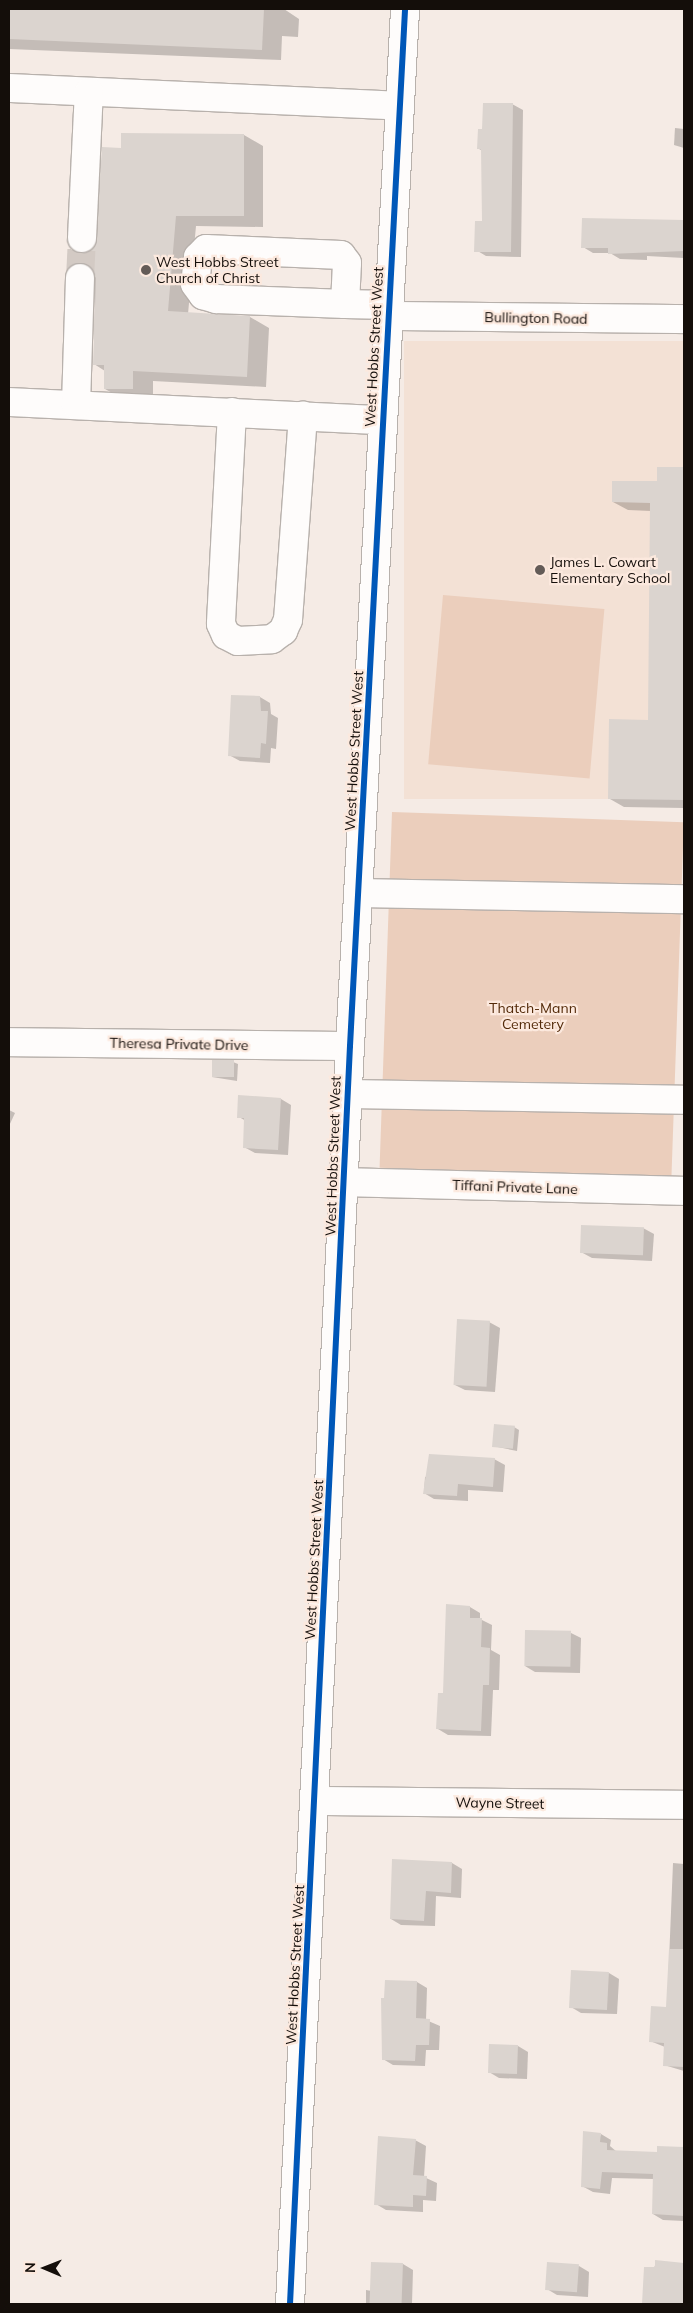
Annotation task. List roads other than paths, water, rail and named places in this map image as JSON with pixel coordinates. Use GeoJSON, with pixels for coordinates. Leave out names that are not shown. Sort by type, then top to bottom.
{"type":"FeatureCollection","features":[{"type":"Feature","properties":{"kind":"street","name":"West Hobbs Street West"},"geometry":{"type":"LineString","coordinates":[[290,2304],[350,1046],[360,893],[388,311],[405,9]]}},
{"type":"Feature","properties":{"kind":"street"},"geometry":{"type":"LineString","coordinates":[[9,88],[400,106]]}},
{"type":"Feature","properties":{"kind":"street"},"geometry":{"type":"LineString","coordinates":[[82,238],[89,92]]}},
{"type":"Feature","properties":{"kind":"street","name":"Bullington Road"},"geometry":{"type":"LineString","coordinates":[[345,304],[347,263],[341,254],[206,249],[198,257],[195,284],[203,295],[216,299],[345,304],[388,311],[684,319]]}},
{"type":"Feature","properties":{"kind":"street"},"geometry":{"type":"LineString","coordinates":[[76,405],[80,278]]}},
{"type":"Feature","properties":{"kind":"street"},"geometry":{"type":"LineString","coordinates":[[9,402],[383,420]]}},
{"type":"Feature","properties":{"kind":"street"},"geometry":{"type":"LineString","coordinates":[[232,412],[221,624],[226,635],[238,641],[272,639],[283,631],[288,620],[303,416]]}},
{"type":"Feature","properties":{"kind":"street"},"geometry":{"type":"LineString","coordinates":[[360,893],[684,899]]}},
{"type":"Feature","properties":{"kind":"street","name":"Theresa Private Drive"},"geometry":{"type":"LineString","coordinates":[[9,1042],[350,1046]]}},
{"type":"Feature","properties":{"kind":"street"},"geometry":{"type":"LineString","coordinates":[[349,1094],[684,1100]]}},
{"type":"Feature","properties":{"kind":"street","name":"Tiffani Private Lane"},"geometry":{"type":"LineString","coordinates":[[345,1182],[684,1191]]}},
{"type":"Feature","properties":{"kind":"street","name":"Wayne Street"},"geometry":{"type":"LineString","coordinates":[[315,1800],[684,1805]]}},
{"type":"Feature","properties":{"kind":"tunnel"},"geometry":{"type":"LineString","coordinates":[[80,278],[82,238]]}},
{"type":"Feature","properties":{"kind":"place","name":"West Hobbs Street Church of Christ"},"geometry":{"type":"Point","coordinates":[146,270]}},
{"type":"Feature","properties":{"kind":"place","name":"James L. Cowart Elementary School"},"geometry":{"type":"Point","coordinates":[540,570]}},
{"type":"Feature","properties":{"kind":"park label","name":"Thatch-Mann Cemetery"},"geometry":{"type":"Point","coordinates":[533,1016]}}]}
